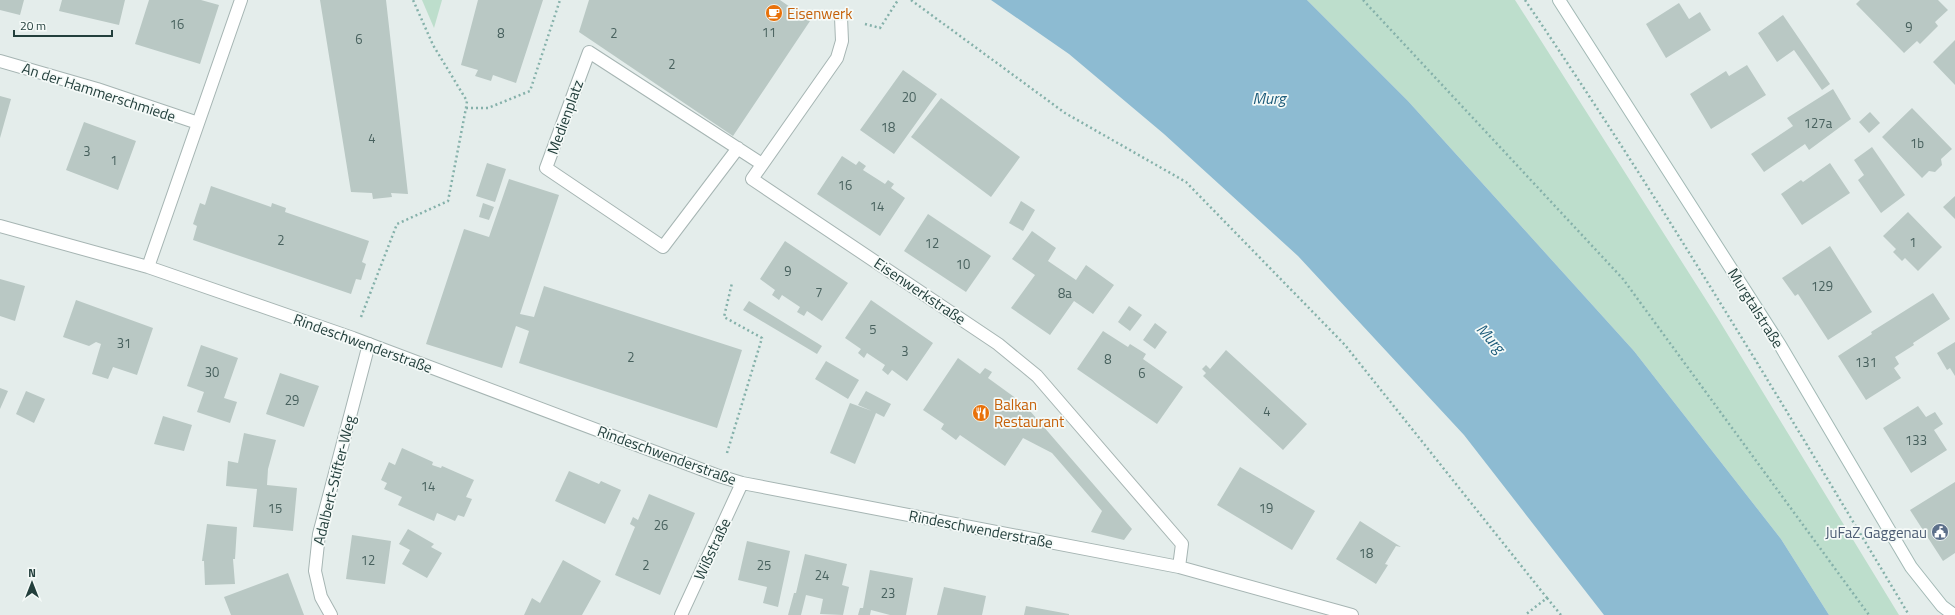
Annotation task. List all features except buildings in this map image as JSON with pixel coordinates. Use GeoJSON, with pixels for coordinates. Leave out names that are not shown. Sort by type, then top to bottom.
{"type":"FeatureCollection","features":[{"type":"Feature","properties":{"kind":"street"},"geometry":{"type":"LineString","coordinates":[[148,267],[241,0]]}},
{"type":"Feature","properties":{"kind":"street","name":"Murgtalstraße"},"geometry":{"type":"LineString","coordinates":[[1559,0],[1780,345],[1912,568],[1942,606],[1954,615]]}},
{"type":"Feature","properties":{"kind":"street","name":"Eisenwerkstraße"},"geometry":{"type":"LineString","coordinates":[[841,17],[842,41],[837,58],[752,179],[998,344],[1037,376],[1182,544],[1179,568]]}},
{"type":"Feature","properties":{"kind":"street","name":"Medienplatz"},"geometry":{"type":"LineString","coordinates":[[738,148],[663,247],[546,168],[589,52],[738,148],[762,164]]}},
{"type":"Feature","properties":{"kind":"street","name":"An der Hammerschmiede"},"geometry":{"type":"LineString","coordinates":[[0,61],[97,89],[198,123]]}},
{"type":"Feature","properties":{"kind":"street","name":"Rindeschwenderstraße"},"geometry":{"type":"LineString","coordinates":[[0,226],[148,267],[353,338],[719,476],[742,482],[1179,568],[1352,615]]}},
{"type":"Feature","properties":{"kind":"street","name":"Adalbert-Stifter-Weg"},"geometry":{"type":"LineString","coordinates":[[331,615],[321,597],[315,571],[318,534],[369,344]]}},
{"type":"Feature","properties":{"kind":"street","name":"Wißstraße"},"geometry":{"type":"LineString","coordinates":[[681,615],[742,482]]}},
{"type":"Feature","properties":{"kind":"path"},"geometry":{"type":"LineString","coordinates":[[353,338],[397,224],[448,202],[466,108],[467,101],[433,45],[413,0]]}},
{"type":"Feature","properties":{"kind":"path"},"geometry":{"type":"LineString","coordinates":[[466,108],[488,108],[530,92],[560,0]]}},
{"type":"Feature","properties":{"kind":"path"},"geometry":{"type":"LineString","coordinates":[[841,17],[880,28],[898,0]]}},
{"type":"Feature","properties":{"kind":"path"},"geometry":{"type":"LineString","coordinates":[[911,0],[1065,113],[1186,182],[1344,345],[1561,615]]}},
{"type":"Feature","properties":{"kind":"path"},"geometry":{"type":"LineString","coordinates":[[1363,0],[1623,279],[1869,615]]}},
{"type":"Feature","properties":{"kind":"path"},"geometry":{"type":"LineString","coordinates":[[1525,0],[1576,76],[1718,302],[1910,615]]}},
{"type":"Feature","properties":{"kind":"path"},"geometry":{"type":"LineString","coordinates":[[719,476],[762,338],[724,318],[732,283]]}},
{"type":"Feature","properties":{"kind":"path"},"geometry":{"type":"LineString","coordinates":[[1525,615],[1547,598]]}},
{"type":"Feature","properties":{"kind":"green space"},"geometry":{"type":"Polygon","coordinates":[[[422,0],[442,0],[434,28],[422,0]]]}},
{"type":"Feature","properties":{"kind":"green space"},"geometry":{"type":"Polygon","coordinates":[[[1307,0],[1515,0],[1717,317],[1899,615],[1829,615],[1781,539],[1634,351],[1408,101],[1307,0]]]}},
{"type":"Feature","properties":{"kind":"water","name":"Murg"},"geometry":{"type":"Polygon","coordinates":[[[991,0],[1307,0],[1408,101],[1634,351],[1781,539],[1829,615],[1604,615],[1464,435],[1298,256],[1164,134],[1069,54],[991,0]]]}},
{"type":"Feature","properties":{"kind":"place","name":"Eisenwerk"},"geometry":{"type":"Point","coordinates":[774,13]}},
{"type":"Feature","properties":{"kind":"place","name":"Balkan Restaurant"},"geometry":{"type":"Point","coordinates":[981,413]}},
{"type":"Feature","properties":{"kind":"place","name":"JuFaZ Gaggenau"},"geometry":{"type":"Point","coordinates":[1940,532]}}]}
